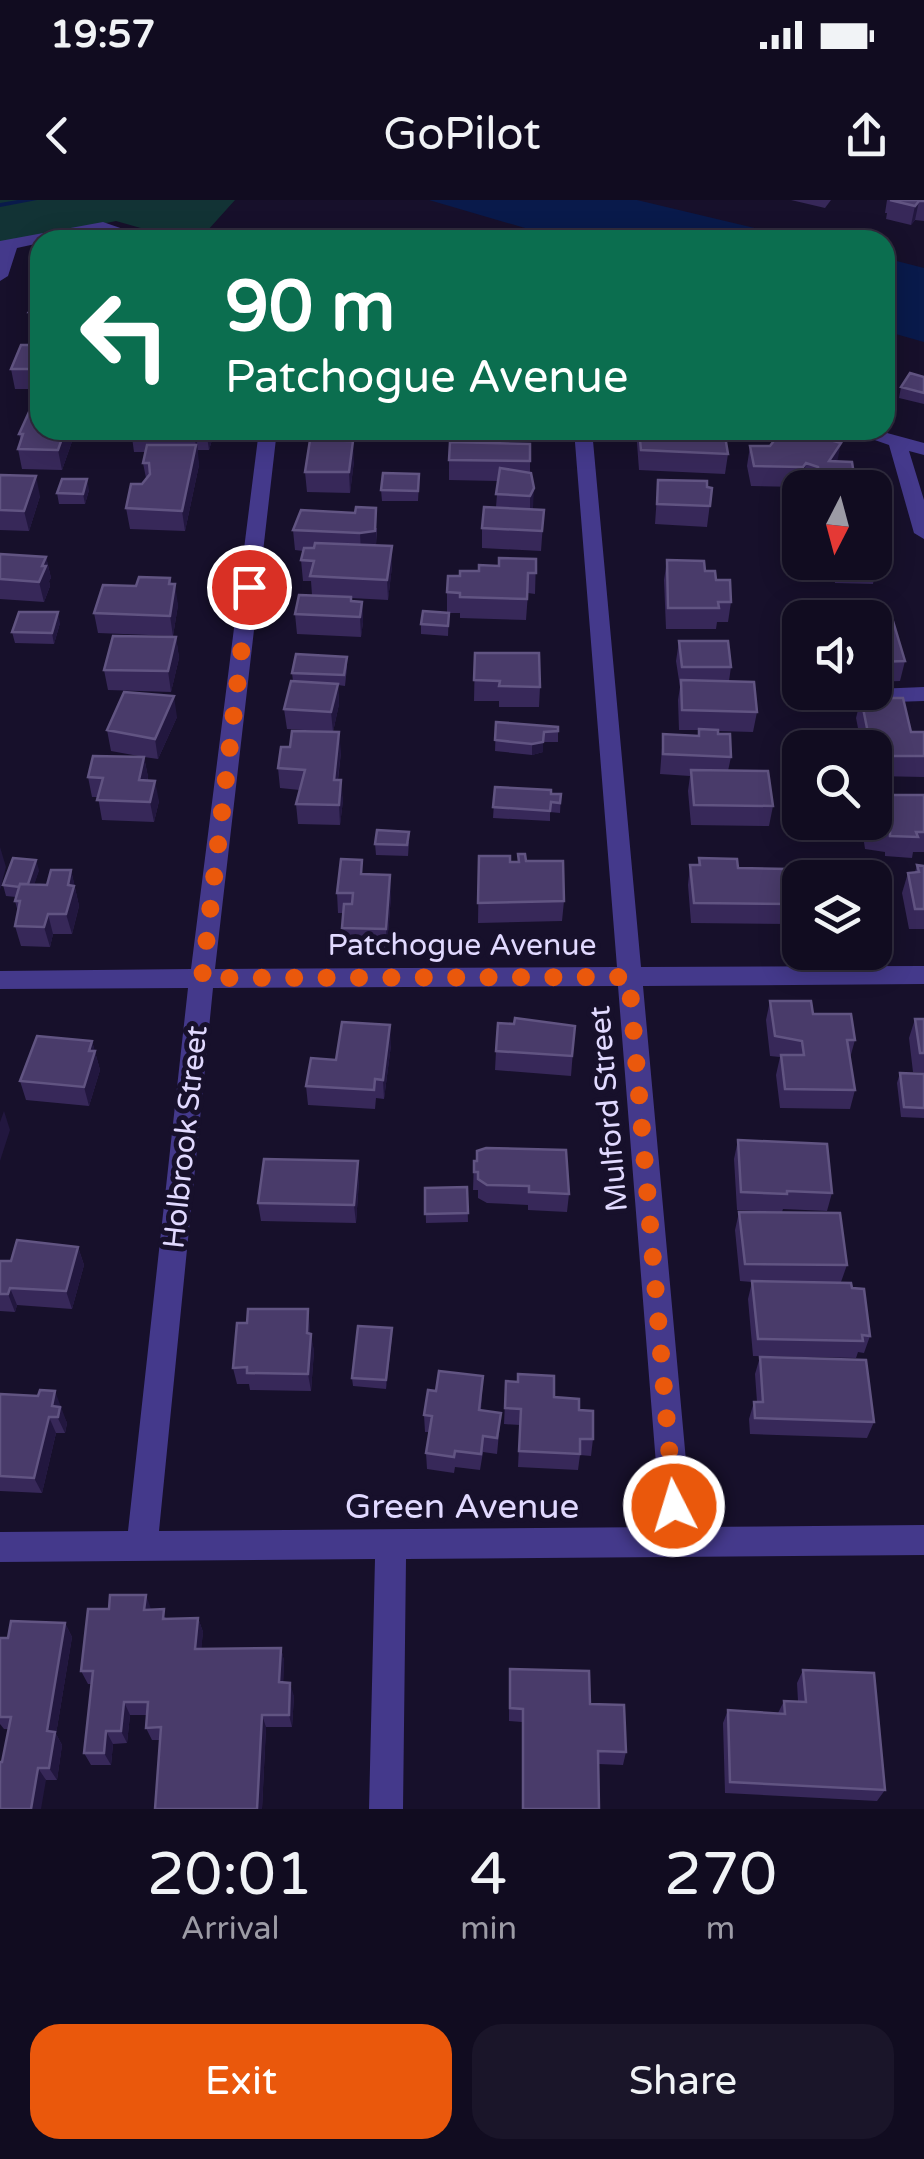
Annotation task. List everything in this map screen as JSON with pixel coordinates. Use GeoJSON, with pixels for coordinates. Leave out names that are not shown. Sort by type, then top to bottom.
{"type":"FeatureCollection","features":[{"type":"Feature","properties":{"kind":"street"},"geometry":{"type":"LineString","coordinates":[[87,230],[113,230]]}},
{"type":"Feature","properties":{"kind":"street"},"geometry":{"type":"LineString","coordinates":[[0,276],[5,245],[30,240]]}},
{"type":"Feature","properties":{"kind":"street","name":"Holbrook Street"},"geometry":{"type":"LineString","coordinates":[[142,1546],[202,978],[267,440]]}},
{"type":"Feature","properties":{"kind":"street","name":"Mulford Street"},"geometry":{"type":"LineString","coordinates":[[585,440],[678,1544]]}},
{"type":"Feature","properties":{"kind":"street"},"geometry":{"type":"LineString","coordinates":[[893,440],[924,449]]}},
{"type":"Feature","properties":{"kind":"street"},"geometry":{"type":"LineString","coordinates":[[897,441],[924,533]]}},
{"type":"Feature","properties":{"kind":"street"},"geometry":{"type":"LineString","coordinates":[[892,695],[924,694]]}},
{"type":"Feature","properties":{"kind":"street","name":"Patchogue Avenue"},"geometry":{"type":"LineString","coordinates":[[0,980],[924,976]]}},
{"type":"Feature","properties":{"kind":"street","name":"Green Avenue"},"geometry":{"type":"LineString","coordinates":[[0,1547],[924,1540]]}},
{"type":"Feature","properties":{"kind":"street"},"geometry":{"type":"LineString","coordinates":[[386,1809],[391,1544]]}},
{"type":"Feature","properties":{"kind":"green space"},"geometry":{"type":"Polygon","coordinates":[[[0,200],[235,200],[208,230],[148,230],[116,221],[72,230],[30,230],[30,239],[0,245],[0,200]]]}},
{"type":"Feature","properties":{"kind":"water"},"geometry":{"type":"Polygon","coordinates":[[[429,200],[637,200],[763,230],[532,230],[429,200]]]}},
{"type":"Feature","properties":{"kind":"water"},"geometry":{"type":"Polygon","coordinates":[[[895,261],[924,268],[924,342],[895,334],[895,261]]]}},
{"type":"Feature","properties":{"kind":"building"},"geometry":{"type":"Polygon","coordinates":[[[890,200],[924,200],[924,201],[915,206],[890,200]]]}},
{"type":"Feature","properties":{"kind":"building"},"geometry":{"type":"Polygon","coordinates":[[[21,345],[30,345],[30,369],[11,369],[21,345]]]}},
{"type":"Feature","properties":{"kind":"building"},"geometry":{"type":"Polygon","coordinates":[[[910,373],[924,377],[924,393],[901,387],[910,373]]]}},
{"type":"Feature","properties":{"kind":"building"},"geometry":{"type":"Polygon","coordinates":[[[30,410],[30,440],[62,440],[58,450],[18,449],[23,434],[19,434],[30,410]]]}},
{"type":"Feature","properties":{"kind":"building"},"geometry":{"type":"Polygon","coordinates":[[[310,440],[353,441],[349,472],[305,472],[310,440]]]}},
{"type":"Feature","properties":{"kind":"building"},"geometry":{"type":"Polygon","coordinates":[[[640,440],[726,440],[728,454],[641,450],[640,440]]]}},
{"type":"Feature","properties":{"kind":"building"},"geometry":{"type":"Polygon","coordinates":[[[774,440],[830,440],[841,443],[829,461],[852,462],[853,470],[818,470],[806,463],[803,467],[754,466],[750,446],[770,446],[774,440]]]}},
{"type":"Feature","properties":{"kind":"building"},"geometry":{"type":"Polygon","coordinates":[[[450,442],[530,444],[530,461],[449,460],[450,442]]]}},
{"type":"Feature","properties":{"kind":"building"},"geometry":{"type":"Polygon","coordinates":[[[147,445],[196,445],[182,511],[126,508],[131,484],[142,484],[150,474],[149,463],[143,463],[147,445]]]}},
{"type":"Feature","properties":{"kind":"building"},"geometry":{"type":"Polygon","coordinates":[[[500,468],[531,473],[534,488],[530,496],[496,494],[500,468]]]}},
{"type":"Feature","properties":{"kind":"building"},"geometry":{"type":"Polygon","coordinates":[[[383,473],[419,474],[418,491],[381,490],[383,473]]]}},
{"type":"Feature","properties":{"kind":"building"},"geometry":{"type":"Polygon","coordinates":[[[0,475],[36,476],[24,511],[0,510],[0,475]]]}},
{"type":"Feature","properties":{"kind":"building"},"geometry":{"type":"Polygon","coordinates":[[[62,479],[87,479],[83,494],[57,493],[62,479]]]}},
{"type":"Feature","properties":{"kind":"building"},"geometry":{"type":"Polygon","coordinates":[[[658,480],[707,481],[707,487],[712,488],[710,506],[657,504],[658,480]]]}},
{"type":"Feature","properties":{"kind":"building"},"geometry":{"type":"Polygon","coordinates":[[[356,507],[376,508],[375,531],[293,530],[301,510],[355,513],[356,507]]]}},
{"type":"Feature","properties":{"kind":"building"},"geometry":{"type":"Polygon","coordinates":[[[484,507],[544,510],[542,531],[482,528],[484,507]]]}},
{"type":"Feature","properties":{"kind":"building"},"geometry":{"type":"Polygon","coordinates":[[[315,543],[392,546],[387,580],[310,576],[314,561],[301,560],[304,548],[314,548],[315,543]]]}},
{"type":"Feature","properties":{"kind":"building"},"geometry":{"type":"Polygon","coordinates":[[[0,554],[46,557],[39,582],[0,579],[0,554]]]}},
{"type":"Feature","properties":{"kind":"building"},"geometry":{"type":"Polygon","coordinates":[[[499,558],[536,559],[536,573],[528,573],[527,599],[460,597],[460,593],[447,592],[448,576],[460,576],[460,571],[479,571],[479,565],[499,566],[499,558]]]}},
{"type":"Feature","properties":{"kind":"building"},"geometry":{"type":"Polygon","coordinates":[[[667,560],[704,561],[705,571],[715,571],[716,580],[730,580],[731,602],[718,602],[719,608],[668,608],[667,560]]]}},
{"type":"Feature","properties":{"kind":"building"},"geometry":{"type":"Polygon","coordinates":[[[139,577],[170,578],[169,584],[175,584],[170,616],[94,613],[103,585],[136,586],[139,577]]]}},
{"type":"Feature","properties":{"kind":"building"},"geometry":{"type":"Polygon","coordinates":[[[299,595],[351,597],[351,601],[362,602],[360,617],[295,614],[299,595]]]}},
{"type":"Feature","properties":{"kind":"building"},"geometry":{"type":"Polygon","coordinates":[[[423,611],[449,613],[448,626],[421,624],[423,611]]]}},
{"type":"Feature","properties":{"kind":"building"},"geometry":{"type":"Polygon","coordinates":[[[19,612],[58,612],[52,633],[12,632],[19,612]]]}},
{"type":"Feature","properties":{"kind":"building"},"geometry":{"type":"Polygon","coordinates":[[[892,618],[905,661],[892,661],[892,618]]]}},
{"type":"Feature","properties":{"kind":"building"},"geometry":{"type":"Polygon","coordinates":[[[113,636],[176,637],[168,671],[104,670],[113,636]]]}},
{"type":"Feature","properties":{"kind":"building"},"geometry":{"type":"Polygon","coordinates":[[[679,641],[728,641],[731,667],[682,667],[679,641]]]}},
{"type":"Feature","properties":{"kind":"building"},"geometry":{"type":"Polygon","coordinates":[[[475,653],[539,653],[540,687],[499,686],[500,681],[474,680],[475,653]]]}},
{"type":"Feature","properties":{"kind":"building"},"geometry":{"type":"Polygon","coordinates":[[[296,654],[347,657],[344,675],[292,673],[296,654]]]}},
{"type":"Feature","properties":{"kind":"building"},"geometry":{"type":"Polygon","coordinates":[[[681,680],[754,682],[757,712],[682,710],[681,680]]]}},
{"type":"Feature","properties":{"kind":"building"},"geometry":{"type":"Polygon","coordinates":[[[291,681],[338,684],[331,712],[284,709],[291,681]]]}},
{"type":"Feature","properties":{"kind":"building"},"geometry":{"type":"Polygon","coordinates":[[[124,692],[174,696],[155,739],[107,730],[124,692]]]}},
{"type":"Feature","properties":{"kind":"building"},"geometry":{"type":"Polygon","coordinates":[[[892,698],[903,698],[911,732],[924,732],[924,756],[892,756],[892,730],[867,730],[863,710],[892,710],[892,698]]]}},
{"type":"Feature","properties":{"kind":"building"},"geometry":{"type":"Polygon","coordinates":[[[496,722],[558,727],[558,731],[544,732],[543,742],[532,744],[495,740],[496,722]]]}},
{"type":"Feature","properties":{"kind":"building"},"geometry":{"type":"Polygon","coordinates":[[[699,729],[730,734],[731,757],[663,754],[663,734],[699,736],[699,729]]]}},
{"type":"Feature","properties":{"kind":"building"},"geometry":{"type":"Polygon","coordinates":[[[292,731],[339,732],[334,780],[341,780],[339,805],[296,804],[305,770],[278,768],[281,747],[290,747],[292,731]]]}},
{"type":"Feature","properties":{"kind":"building"},"geometry":{"type":"Polygon","coordinates":[[[93,756],[144,757],[139,780],[155,781],[150,802],[97,800],[103,778],[88,777],[93,756]]]}},
{"type":"Feature","properties":{"kind":"building"},"geometry":{"type":"Polygon","coordinates":[[[691,770],[768,771],[773,806],[694,805],[691,770]]]}},
{"type":"Feature","properties":{"kind":"building"},"geometry":{"type":"Polygon","coordinates":[[[495,787],[551,790],[551,794],[561,794],[560,803],[551,802],[550,811],[493,807],[495,787]]]}},
{"type":"Feature","properties":{"kind":"building"},"geometry":{"type":"Polygon","coordinates":[[[892,795],[924,795],[924,832],[916,832],[918,837],[892,836],[892,795]]]}},
{"type":"Feature","properties":{"kind":"building"},"geometry":{"type":"Polygon","coordinates":[[[377,830],[409,832],[407,845],[375,844],[377,830]]]}},
{"type":"Feature","properties":{"kind":"building"},"geometry":{"type":"Polygon","coordinates":[[[518,854],[525,854],[526,861],[563,861],[564,901],[478,903],[479,856],[510,856],[510,862],[519,862],[518,854]]]}},
{"type":"Feature","properties":{"kind":"building"},"geometry":{"type":"Polygon","coordinates":[[[13,858],[36,860],[28,884],[3,885],[13,858]]]}},
{"type":"Feature","properties":{"kind":"building"},"geometry":{"type":"Polygon","coordinates":[[[699,858],[737,859],[738,868],[782,869],[782,904],[694,903],[690,865],[700,865],[699,858]]]}},
{"type":"Feature","properties":{"kind":"building"},"geometry":{"type":"Polygon","coordinates":[[[341,859],[362,860],[361,874],[390,875],[386,929],[342,928],[344,904],[352,904],[353,893],[337,893],[341,859]]]}},
{"type":"Feature","properties":{"kind":"building"},"geometry":{"type":"Polygon","coordinates":[[[917,865],[924,866],[924,909],[915,909],[908,873],[919,872],[917,865]]]}},
{"type":"Feature","properties":{"kind":"building"},"geometry":{"type":"Polygon","coordinates":[[[51,870],[71,870],[68,885],[74,886],[66,914],[48,914],[44,927],[15,926],[20,884],[47,885],[51,870]]]}},
{"type":"Feature","properties":{"kind":"building"},"geometry":{"type":"Polygon","coordinates":[[[770,1001],[811,1001],[813,1014],[851,1014],[855,1040],[847,1040],[855,1090],[785,1089],[781,1055],[804,1055],[802,1041],[775,1036],[770,1001]]]}},
{"type":"Feature","properties":{"kind":"building"},"geometry":{"type":"Polygon","coordinates":[[[515,1018],[575,1026],[572,1056],[496,1051],[498,1023],[514,1024],[515,1018]]]}},
{"type":"Feature","properties":{"kind":"building"},"geometry":{"type":"Polygon","coordinates":[[[915,1019],[924,1019],[924,1053],[920,1053],[915,1019]]]}},
{"type":"Feature","properties":{"kind":"building"},"geometry":{"type":"Polygon","coordinates":[[[342,1022],[390,1025],[383,1080],[375,1079],[374,1090],[306,1086],[311,1058],[336,1060],[342,1022]]]}},
{"type":"Feature","properties":{"kind":"building"},"geometry":{"type":"Polygon","coordinates":[[[37,1036],[92,1041],[89,1051],[95,1051],[84,1087],[20,1081],[37,1036]]]}},
{"type":"Feature","properties":{"kind":"building"},"geometry":{"type":"Polygon","coordinates":[[[900,1073],[924,1074],[924,1108],[904,1107],[900,1073]]]}},
{"type":"Feature","properties":{"kind":"building"},"geometry":{"type":"Polygon","coordinates":[[[738,1140],[827,1144],[832,1193],[741,1192],[738,1140]]]}},
{"type":"Feature","properties":{"kind":"building"},"geometry":{"type":"Polygon","coordinates":[[[566,1150],[569,1194],[529,1192],[529,1186],[487,1185],[474,1172],[477,1151],[566,1150]]]}},
{"type":"Feature","properties":{"kind":"building"},"geometry":{"type":"Polygon","coordinates":[[[264,1159],[358,1161],[354,1205],[258,1203],[264,1159]]]}},
{"type":"Feature","properties":{"kind":"building"},"geometry":{"type":"Polygon","coordinates":[[[467,1187],[468,1213],[425,1214],[425,1188],[467,1187]]]}},
{"type":"Feature","properties":{"kind":"building"},"geometry":{"type":"Polygon","coordinates":[[[739,1212],[840,1213],[847,1265],[745,1264],[739,1212]]]}},
{"type":"Feature","properties":{"kind":"building"},"geometry":{"type":"Polygon","coordinates":[[[17,1240],[78,1247],[66,1291],[10,1288],[8,1294],[0,1294],[0,1261],[11,1261],[17,1240]]]}},
{"type":"Feature","properties":{"kind":"building"},"geometry":{"type":"Polygon","coordinates":[[[752,1281],[851,1283],[852,1288],[864,1289],[870,1336],[862,1335],[863,1341],[758,1339],[752,1281]]]}},
{"type":"Feature","properties":{"kind":"building"},"geometry":{"type":"Polygon","coordinates":[[[248,1309],[308,1309],[308,1374],[247,1373],[247,1367],[233,1368],[237,1323],[247,1323],[248,1309]]]}},
{"type":"Feature","properties":{"kind":"building"},"geometry":{"type":"Polygon","coordinates":[[[358,1326],[392,1328],[386,1380],[352,1378],[358,1326]]]}},
{"type":"Feature","properties":{"kind":"building"},"geometry":{"type":"Polygon","coordinates":[[[760,1357],[866,1360],[874,1422],[755,1418],[754,1402],[763,1402],[760,1357]]]}},
{"type":"Feature","properties":{"kind":"building"},"geometry":{"type":"Polygon","coordinates":[[[439,1371],[483,1376],[479,1410],[501,1413],[497,1438],[483,1436],[481,1454],[455,1451],[454,1457],[426,1453],[432,1416],[424,1415],[428,1390],[436,1391],[439,1371]]]}},
{"type":"Feature","properties":{"kind":"building"},"geometry":{"type":"Polygon","coordinates":[[[518,1374],[554,1376],[554,1397],[579,1399],[579,1410],[593,1411],[593,1439],[580,1439],[580,1454],[519,1451],[521,1409],[505,1408],[506,1381],[518,1382],[518,1374]]]}},
{"type":"Feature","properties":{"kind":"building"},"geometry":{"type":"Polygon","coordinates":[[[40,1390],[55,1391],[52,1406],[60,1407],[58,1417],[49,1417],[34,1478],[0,1476],[0,1394],[38,1396],[40,1390]]]}},
{"type":"Feature","properties":{"kind":"building"},"geometry":{"type":"Polygon","coordinates":[[[110,1595],[146,1595],[144,1610],[164,1609],[163,1619],[198,1618],[195,1649],[281,1648],[279,1682],[290,1683],[289,1715],[262,1715],[257,1809],[155,1809],[161,1727],[146,1728],[148,1702],[124,1702],[121,1731],[106,1731],[104,1753],[84,1753],[93,1671],[81,1671],[88,1609],[109,1609],[110,1595]]]}},
{"type":"Feature","properties":{"kind":"building"},"geometry":{"type":"Polygon","coordinates":[[[11,1621],[65,1623],[47,1731],[55,1732],[49,1768],[38,1768],[31,1809],[0,1809],[0,1762],[11,1717],[0,1717],[0,1638],[8,1638],[11,1621]]]}},
{"type":"Feature","properties":{"kind":"building"},"geometry":{"type":"Polygon","coordinates":[[[510,1669],[589,1671],[590,1704],[624,1705],[626,1752],[598,1751],[599,1809],[523,1809],[523,1709],[510,1708],[510,1669]]]}},
{"type":"Feature","properties":{"kind":"building"},"geometry":{"type":"Polygon","coordinates":[[[803,1670],[874,1673],[885,1790],[730,1782],[728,1710],[785,1714],[784,1701],[806,1702],[803,1670]]]}},
{"type":"Feature","properties":{"kind":"waterway"},"geometry":{"type":"LineString","coordinates":[[0,205],[33,200]]}},
{"type":"Feature","properties":{"kind":"route"},"geometry":{"type":"LineString","coordinates":[[249,587],[202,978],[629,977],[674,1506]]}}]}
